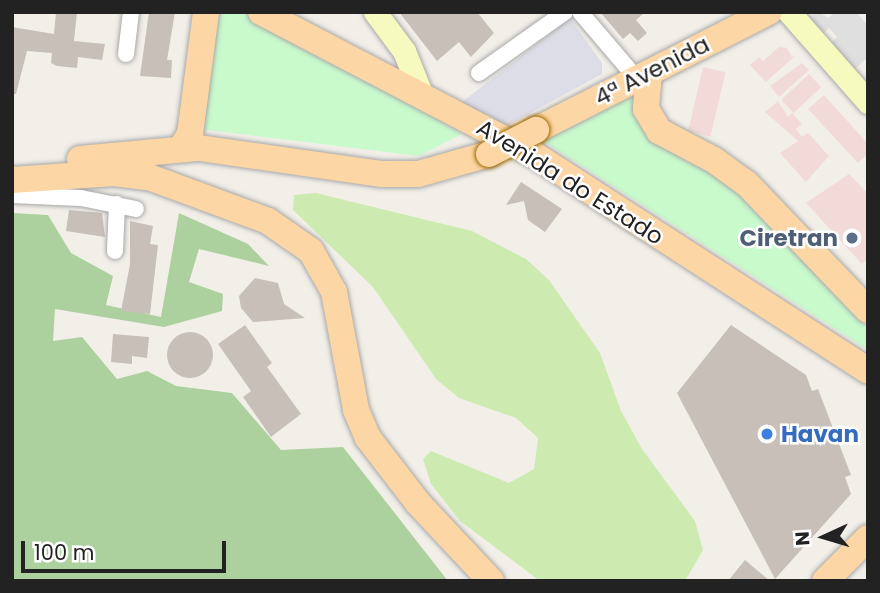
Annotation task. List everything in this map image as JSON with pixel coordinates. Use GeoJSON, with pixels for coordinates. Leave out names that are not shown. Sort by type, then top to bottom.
{"type":"FeatureCollection","features":[{"type":"Feature","properties":{"kind":"main road"},"geometry":{"type":"LineString","coordinates":[[181,148],[190,134],[206,12]]}},
{"type":"Feature","properties":{"kind":"main road","name":"Avenida do Estado"},"geometry":{"type":"LineString","coordinates":[[261,12],[421,93],[567,175],[857,364]]}},
{"type":"Feature","properties":{"kind":"main road"},"geometry":{"type":"LineString","coordinates":[[375,12],[404,51],[421,93]]}},
{"type":"Feature","properties":{"kind":"main road","name":"4ª Avenida"},"geometry":{"type":"LineString","coordinates":[[12,167],[181,148],[382,174],[445,170],[489,154],[769,12]]}},
{"type":"Feature","properties":{"kind":"main road"},"geometry":{"type":"LineString","coordinates":[[789,12],[868,102]]}},
{"type":"Feature","properties":{"kind":"main road"},"geometry":{"type":"LineString","coordinates":[[643,76],[646,109],[659,131],[714,160],[746,183],[868,310]]}},
{"type":"Feature","properties":{"kind":"main road"},"geometry":{"type":"LineString","coordinates":[[12,180],[114,173],[149,177],[268,221],[311,251],[334,292],[356,410],[368,438],[418,503],[491,581]]}},
{"type":"Feature","properties":{"kind":"main road"},"geometry":{"type":"LineString","coordinates":[[857,364],[868,394]]}},
{"type":"Feature","properties":{"kind":"main road"},"geometry":{"type":"LineString","coordinates":[[825,581],[868,538]]}},
{"type":"Feature","properties":{"kind":"street"},"geometry":{"type":"LineString","coordinates":[[126,54],[131,12]]}},
{"type":"Feature","properties":{"kind":"street"},"geometry":{"type":"LineString","coordinates":[[479,73],[565,12]]}},
{"type":"Feature","properties":{"kind":"street"},"geometry":{"type":"LineString","coordinates":[[580,12],[643,76]]}},
{"type":"Feature","properties":{"kind":"street"},"geometry":{"type":"LineString","coordinates":[[12,195],[117,204],[136,209]]}},
{"type":"Feature","properties":{"kind":"street"},"geometry":{"type":"LineString","coordinates":[[115,251],[117,204]]}},
{"type":"Feature","properties":{"kind":"shaded area"},"geometry":{"type":"Polygon","coordinates":[[[818,12],[829,18],[834,12],[856,12],[868,26],[868,57],[853,71],[829,45],[837,37],[829,28],[822,35],[807,18],[818,12]]]}},
{"type":"Feature","properties":{"kind":"shaded area"},"geometry":{"type":"Polygon","coordinates":[[[570,18],[602,63],[602,74],[505,127],[462,102],[570,18]]]}},
{"type":"Feature","properties":{"kind":"shaded area"},"geometry":{"type":"Polygon","coordinates":[[[779,47],[787,48],[792,57],[796,55],[766,82],[750,65],[759,57],[763,61],[779,47]]]}},
{"type":"Feature","properties":{"kind":"shaded area"},"geometry":{"type":"Polygon","coordinates":[[[802,63],[809,70],[779,97],[770,86],[802,63]]]}},
{"type":"Feature","properties":{"kind":"shaded area"},"geometry":{"type":"Polygon","coordinates":[[[703,67],[725,72],[711,136],[688,131],[703,67]]]}},
{"type":"Feature","properties":{"kind":"shaded area"},"geometry":{"type":"Polygon","coordinates":[[[809,74],[821,87],[793,113],[781,100],[809,74]]]}},
{"type":"Feature","properties":{"kind":"shaded area"},"geometry":{"type":"Polygon","coordinates":[[[824,95],[868,144],[868,154],[858,163],[808,109],[824,95]]]}},
{"type":"Feature","properties":{"kind":"shaded area"},"geometry":{"type":"Polygon","coordinates":[[[778,101],[788,117],[792,113],[802,124],[796,129],[802,137],[808,133],[829,156],[806,182],[780,153],[798,141],[765,112],[778,101]]]}},
{"type":"Feature","properties":{"kind":"shaded area"},"geometry":{"type":"Polygon","coordinates":[[[849,174],[868,194],[868,258],[862,264],[806,203],[849,174]]]}},
{"type":"Feature","properties":{"kind":"green space"},"geometry":{"type":"Polygon","coordinates":[[[212,12],[250,12],[462,134],[419,156],[199,129],[212,12]]]}},
{"type":"Feature","properties":{"kind":"green space"},"geometry":{"type":"Polygon","coordinates":[[[633,95],[643,123],[735,188],[868,328],[868,350],[543,141],[633,95]]]}},
{"type":"Feature","properties":{"kind":"green space"},"geometry":{"type":"Polygon","coordinates":[[[316,193],[472,231],[526,259],[549,280],[600,353],[621,411],[642,449],[695,521],[703,550],[685,581],[540,581],[460,521],[431,484],[423,459],[431,451],[509,483],[534,469],[538,438],[516,418],[459,398],[436,379],[373,287],[293,210],[294,195],[316,193]]]}},
{"type":"Feature","properties":{"kind":"green space"},"geometry":{"type":"Polygon","coordinates":[[[12,213],[48,215],[71,253],[113,276],[106,305],[161,317],[179,213],[248,244],[269,266],[199,249],[189,282],[223,294],[222,311],[164,327],[55,309],[53,341],[82,337],[117,379],[147,371],[176,386],[232,393],[281,450],[343,447],[448,581],[12,581],[12,213]]]}},
{"type":"Feature","properties":{"kind":"building"},"geometry":{"type":"Polygon","coordinates":[[[56,12],[77,12],[74,41],[105,44],[102,60],[78,57],[77,68],[57,66],[51,63],[52,53],[27,51],[16,94],[12,94],[12,27],[54,34],[56,12]]]}},
{"type":"Feature","properties":{"kind":"building"},"geometry":{"type":"Polygon","coordinates":[[[149,12],[175,12],[167,60],[172,60],[171,78],[140,76],[149,12]]]}},
{"type":"Feature","properties":{"kind":"building"},"geometry":{"type":"Polygon","coordinates":[[[399,12],[477,12],[494,33],[471,57],[459,42],[437,61],[399,12]]]}},
{"type":"Feature","properties":{"kind":"building"},"geometry":{"type":"Polygon","coordinates":[[[600,12],[645,12],[636,20],[647,33],[638,41],[630,33],[623,39],[600,12]]]}},
{"type":"Feature","properties":{"kind":"building"},"geometry":{"type":"Polygon","coordinates":[[[521,182],[562,209],[545,232],[528,220],[524,201],[506,205],[521,182]]]}},
{"type":"Feature","properties":{"kind":"building"},"geometry":{"type":"Polygon","coordinates":[[[69,210],[102,213],[105,237],[66,231],[69,210]]]}},
{"type":"Feature","properties":{"kind":"building"},"geometry":{"type":"Polygon","coordinates":[[[130,221],[153,226],[150,244],[158,245],[150,314],[121,311],[130,264],[130,221]]]}},
{"type":"Feature","properties":{"kind":"building"},"geometry":{"type":"Polygon","coordinates":[[[255,278],[278,283],[284,304],[305,318],[253,322],[241,308],[239,296],[255,278]]]}},
{"type":"Feature","properties":{"kind":"building"},"geometry":{"type":"Polygon","coordinates":[[[245,325],[272,363],[267,367],[301,414],[271,437],[243,397],[251,391],[218,344],[245,325]]]}},
{"type":"Feature","properties":{"kind":"building","name":"Havan"},"geometry":{"type":"Polygon","coordinates":[[[731,325],[806,375],[812,391],[818,389],[851,475],[845,477],[851,494],[775,579],[677,393],[731,325]]]}},
{"type":"Feature","properties":{"kind":"building"},"geometry":{"type":"Polygon","coordinates":[[[190,332],[206,339],[213,355],[206,371],[190,378],[174,371],[167,355],[174,339],[190,332]]]}},
{"type":"Feature","properties":{"kind":"building"},"geometry":{"type":"Polygon","coordinates":[[[113,334],[149,337],[147,358],[132,356],[132,364],[111,362],[113,334]]]}},
{"type":"Feature","properties":{"kind":"building"},"geometry":{"type":"Polygon","coordinates":[[[745,560],[770,581],[728,581],[745,560]]]}},
{"type":"Feature","properties":{"kind":"place","name":"Ciretran"},"geometry":{"type":"Point","coordinates":[852,238]}},
{"type":"Feature","properties":{"kind":"place","name":"Havan"},"geometry":{"type":"Point","coordinates":[767,434]}}]}
